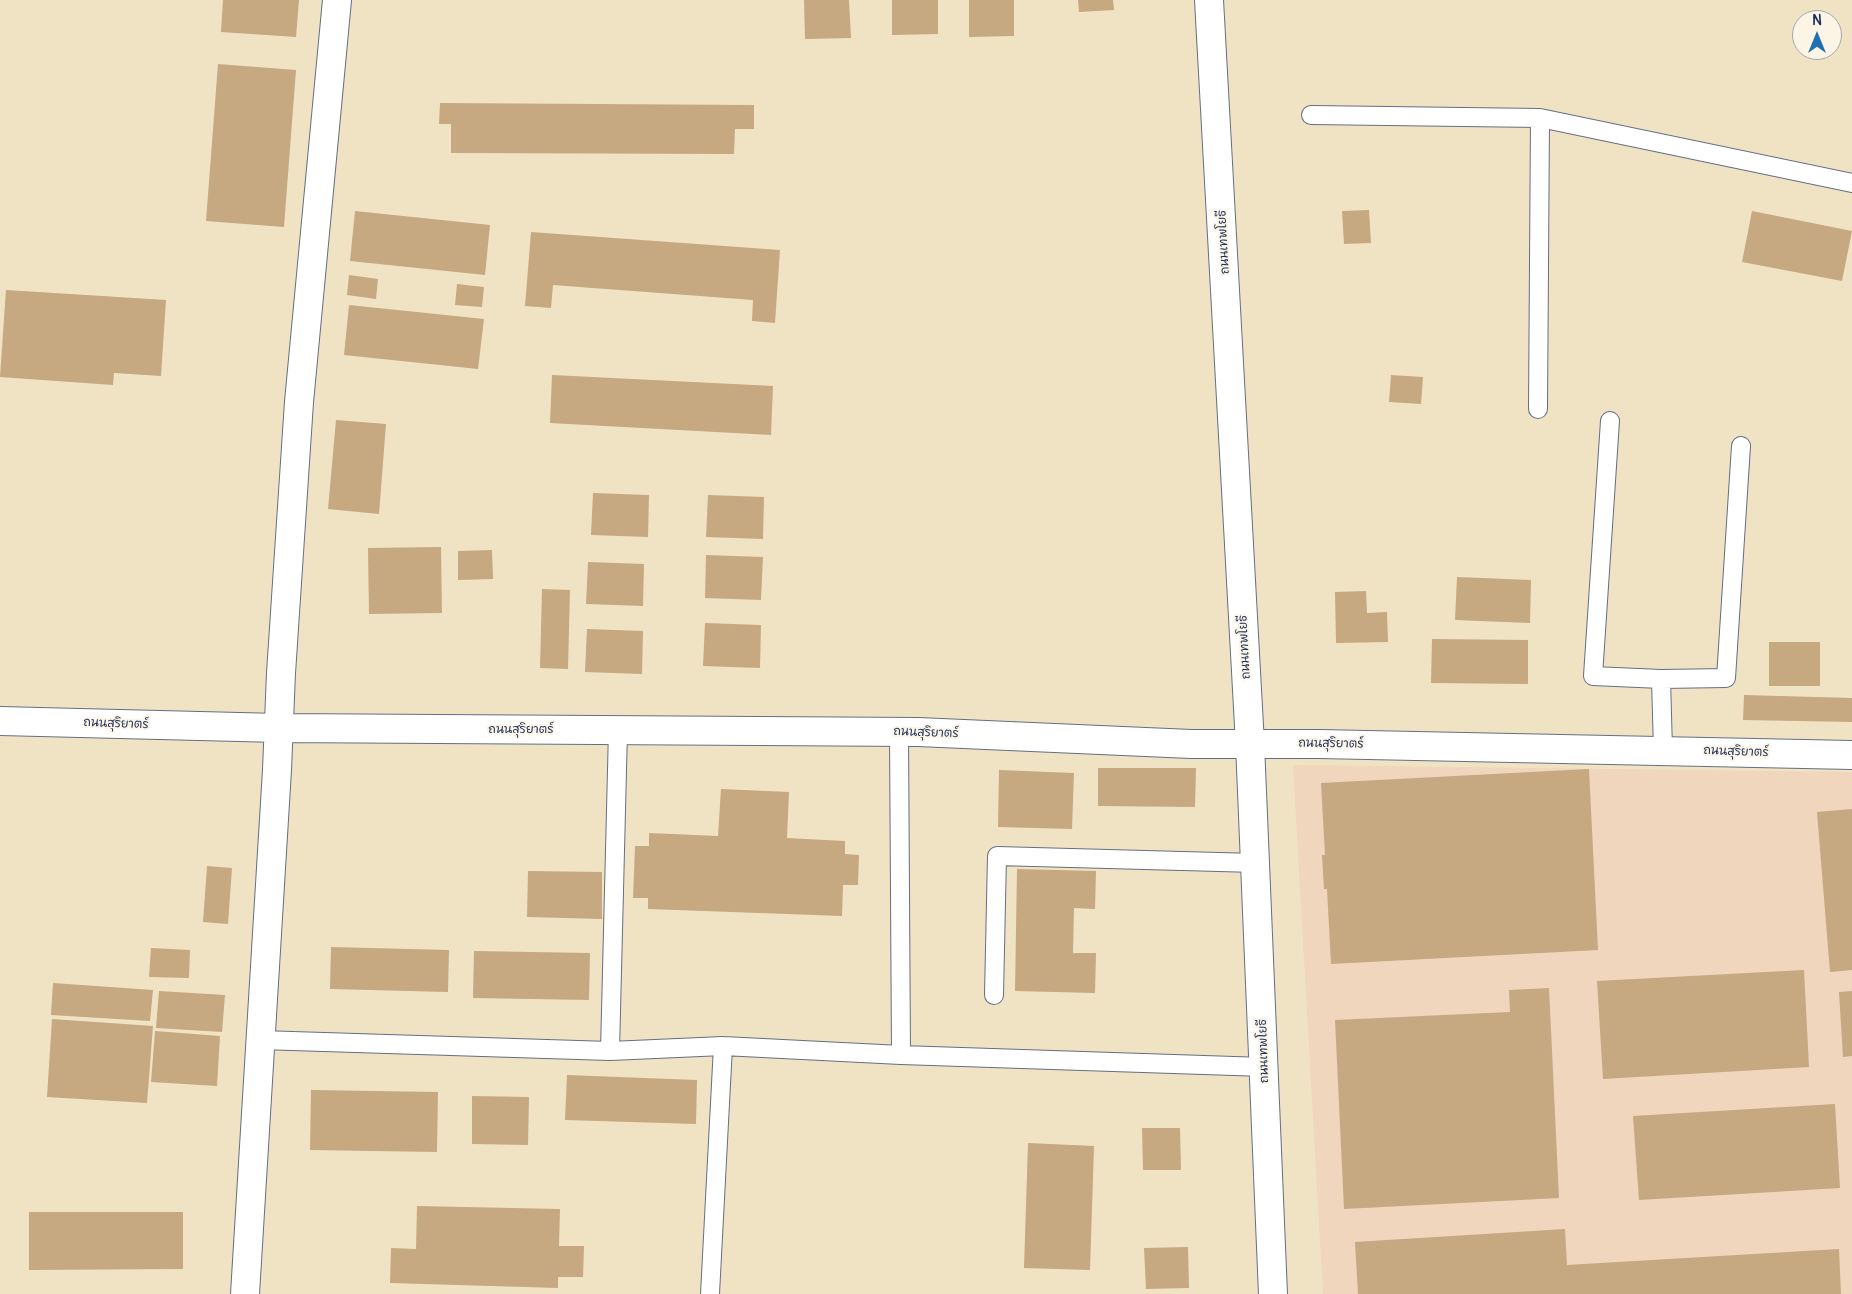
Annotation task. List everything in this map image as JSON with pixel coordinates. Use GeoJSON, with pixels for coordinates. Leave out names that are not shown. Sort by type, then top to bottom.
{"type":"FeatureCollection","features":[{"type":"Feature","properties":{"kind":"street"},"geometry":{"type":"LineString","coordinates":[[245,1294],[281,673],[299,402],[336,0]]}},
{"type":"Feature","properties":{"kind":"street","name":"ถนนเทพโยธี"},"geometry":{"type":"LineString","coordinates":[[1209,0],[1256,863],[1274,1294]]}},
{"type":"Feature","properties":{"kind":"street","name":"ถนนสุริยาตร์"},"geometry":{"type":"LineString","coordinates":[[0,721],[279,728],[899,732],[1191,744],[1663,750],[1852,755]]}},
{"type":"Feature","properties":{"kind":"lane"},"geometry":{"type":"LineString","coordinates":[[1311,115],[1540,118],[1852,182]]}},
{"type":"Feature","properties":{"kind":"lane"},"geometry":{"type":"LineString","coordinates":[[1538,409],[1540,118]]}},
{"type":"Feature","properties":{"kind":"lane"},"geometry":{"type":"LineString","coordinates":[[1610,421],[1593,676],[1661,679],[1726,678],[1741,446]]}},
{"type":"Feature","properties":{"kind":"lane"},"geometry":{"type":"LineString","coordinates":[[1661,679],[1663,750]]}},
{"type":"Feature","properties":{"kind":"lane"},"geometry":{"type":"LineString","coordinates":[[610,1051],[618,730]]}},
{"type":"Feature","properties":{"kind":"lane"},"geometry":{"type":"LineString","coordinates":[[899,732],[902,1055]]}},
{"type":"Feature","properties":{"kind":"lane"},"geometry":{"type":"LineString","coordinates":[[994,995],[997,856],[1256,863]]}},
{"type":"Feature","properties":{"kind":"lane"},"geometry":{"type":"LineString","coordinates":[[260,1040],[610,1051],[723,1046],[902,1055],[1264,1067]]}},
{"type":"Feature","properties":{"kind":"lane"},"geometry":{"type":"LineString","coordinates":[[710,1294],[723,1046]]}},
{"type":"Feature","properties":{"kind":"shaded area"},"geometry":{"type":"Polygon","coordinates":[[[1293,765],[1852,772],[1852,1294],[1323,1294],[1293,765]]]}},
{"type":"Feature","properties":{"kind":"building"},"geometry":{"type":"Polygon","coordinates":[[[223,0],[299,0],[296,37],[221,32],[223,0]]]}},
{"type":"Feature","properties":{"kind":"building"},"geometry":{"type":"Polygon","coordinates":[[[804,0],[849,0],[851,38],[805,39],[804,0]]]}},
{"type":"Feature","properties":{"kind":"building"},"geometry":{"type":"Polygon","coordinates":[[[892,0],[938,0],[938,34],[892,35],[892,0]]]}},
{"type":"Feature","properties":{"kind":"building"},"geometry":{"type":"Polygon","coordinates":[[[969,0],[1014,0],[1014,36],[969,37],[969,0]]]}},
{"type":"Feature","properties":{"kind":"building"},"geometry":{"type":"Polygon","coordinates":[[[1078,0],[1113,0],[1114,10],[1079,12],[1078,0]]]}},
{"type":"Feature","properties":{"kind":"building"},"geometry":{"type":"Polygon","coordinates":[[[218,64],[296,70],[284,227],[206,221],[218,64]]]}},
{"type":"Feature","properties":{"kind":"building"},"geometry":{"type":"Polygon","coordinates":[[[440,103],[754,105],[754,129],[735,129],[734,154],[451,153],[451,124],[439,124],[440,103]]]}},
{"type":"Feature","properties":{"kind":"building"},"geometry":{"type":"Polygon","coordinates":[[[1369,210],[1371,243],[1344,244],[1342,211],[1369,210]]]}},
{"type":"Feature","properties":{"kind":"building"},"geometry":{"type":"Polygon","coordinates":[[[355,211],[490,225],[485,275],[350,261],[355,211]]]}},
{"type":"Feature","properties":{"kind":"building"},"geometry":{"type":"Polygon","coordinates":[[[1752,211],[1852,231],[1842,281],[1742,262],[1752,211]]]}},
{"type":"Feature","properties":{"kind":"building"},"geometry":{"type":"Polygon","coordinates":[[[531,232],[780,250],[775,323],[752,321],[753,300],[553,285],[551,308],[525,306],[531,232]]]}},
{"type":"Feature","properties":{"kind":"building"},"geometry":{"type":"Polygon","coordinates":[[[349,275],[378,279],[376,299],[347,295],[349,275]]]}},
{"type":"Feature","properties":{"kind":"building"},"geometry":{"type":"Polygon","coordinates":[[[457,284],[484,287],[482,307],[455,305],[457,284]]]}},
{"type":"Feature","properties":{"kind":"building"},"geometry":{"type":"Polygon","coordinates":[[[6,290],[166,300],[161,376],[114,373],[113,385],[0,377],[6,290]]]}},
{"type":"Feature","properties":{"kind":"building"},"geometry":{"type":"Polygon","coordinates":[[[349,305],[484,319],[478,369],[344,355],[349,305]]]}},
{"type":"Feature","properties":{"kind":"building"},"geometry":{"type":"Polygon","coordinates":[[[552,375],[773,386],[771,435],[550,423],[552,375]]]}},
{"type":"Feature","properties":{"kind":"building"},"geometry":{"type":"Polygon","coordinates":[[[1391,375],[1423,377],[1421,404],[1389,402],[1391,375]]]}},
{"type":"Feature","properties":{"kind":"building"},"geometry":{"type":"Polygon","coordinates":[[[336,420],[386,424],[379,514],[328,509],[336,420]]]}},
{"type":"Feature","properties":{"kind":"building"},"geometry":{"type":"Polygon","coordinates":[[[593,493],[649,495],[648,537],[591,535],[593,493]]]}},
{"type":"Feature","properties":{"kind":"building"},"geometry":{"type":"Polygon","coordinates":[[[708,495],[764,497],[763,539],[706,537],[708,495]]]}},
{"type":"Feature","properties":{"kind":"building"},"geometry":{"type":"Polygon","coordinates":[[[441,547],[442,613],[369,614],[368,548],[441,547]]]}},
{"type":"Feature","properties":{"kind":"building"},"geometry":{"type":"Polygon","coordinates":[[[492,550],[493,579],[458,580],[458,551],[492,550]]]}},
{"type":"Feature","properties":{"kind":"building"},"geometry":{"type":"Polygon","coordinates":[[[706,555],[763,557],[761,600],[705,598],[706,555]]]}},
{"type":"Feature","properties":{"kind":"building"},"geometry":{"type":"Polygon","coordinates":[[[588,562],[644,564],[643,606],[586,604],[588,562]]]}},
{"type":"Feature","properties":{"kind":"building"},"geometry":{"type":"Polygon","coordinates":[[[1457,577],[1531,580],[1530,623],[1455,620],[1457,577]]]}},
{"type":"Feature","properties":{"kind":"building"},"geometry":{"type":"Polygon","coordinates":[[[542,589],[570,590],[568,669],[540,668],[542,589]]]}},
{"type":"Feature","properties":{"kind":"building"},"geometry":{"type":"Polygon","coordinates":[[[1366,591],[1367,613],[1387,612],[1388,642],[1336,643],[1335,592],[1366,591]]]}},
{"type":"Feature","properties":{"kind":"building"},"geometry":{"type":"Polygon","coordinates":[[[705,623],[761,625],[760,668],[703,666],[705,623]]]}},
{"type":"Feature","properties":{"kind":"building"},"geometry":{"type":"Polygon","coordinates":[[[587,629],[643,631],[642,674],[585,672],[587,629]]]}},
{"type":"Feature","properties":{"kind":"building"},"geometry":{"type":"Polygon","coordinates":[[[1432,639],[1528,640],[1528,684],[1431,683],[1432,639]]]}},
{"type":"Feature","properties":{"kind":"building"},"geometry":{"type":"Polygon","coordinates":[[[1769,642],[1820,642],[1820,686],[1769,686],[1769,642]]]}},
{"type":"Feature","properties":{"kind":"building"},"geometry":{"type":"Polygon","coordinates":[[[1744,695],[1852,698],[1852,722],[1743,720],[1744,695]]]}},
{"type":"Feature","properties":{"kind":"building"},"geometry":{"type":"Polygon","coordinates":[[[1098,768],[1196,768],[1195,807],[1098,806],[1098,768]]]}},
{"type":"Feature","properties":{"kind":"building"},"geometry":{"type":"Polygon","coordinates":[[[1589,769],[1598,950],[1331,964],[1327,889],[1324,889],[1322,855],[1325,855],[1321,783],[1589,769]]]}},
{"type":"Feature","properties":{"kind":"building"},"geometry":{"type":"Polygon","coordinates":[[[999,770],[1074,773],[1072,829],[998,827],[999,770]]]}},
{"type":"Feature","properties":{"kind":"building"},"geometry":{"type":"Polygon","coordinates":[[[721,789],[789,792],[787,838],[845,841],[845,854],[859,855],[858,885],[843,885],[842,916],[648,909],[648,898],[633,898],[635,846],[649,846],[649,833],[718,836],[721,789]]]}},
{"type":"Feature","properties":{"kind":"building"},"geometry":{"type":"Polygon","coordinates":[[[1852,809],[1852,970],[1830,972],[1817,812],[1852,809]]]}},
{"type":"Feature","properties":{"kind":"building"},"geometry":{"type":"Polygon","coordinates":[[[207,866],[232,868],[228,924],[203,922],[207,866]]]}},
{"type":"Feature","properties":{"kind":"building"},"geometry":{"type":"Polygon","coordinates":[[[1017,869],[1096,871],[1095,909],[1074,908],[1073,953],[1096,953],[1095,993],[1015,991],[1017,869]]]}},
{"type":"Feature","properties":{"kind":"building"},"geometry":{"type":"Polygon","coordinates":[[[528,871],[602,872],[602,919],[527,917],[528,871]]]}},
{"type":"Feature","properties":{"kind":"building"},"geometry":{"type":"Polygon","coordinates":[[[331,947],[449,950],[448,992],[330,989],[331,947]]]}},
{"type":"Feature","properties":{"kind":"building"},"geometry":{"type":"Polygon","coordinates":[[[151,948],[190,950],[189,978],[149,977],[151,948]]]}},
{"type":"Feature","properties":{"kind":"building"},"geometry":{"type":"Polygon","coordinates":[[[474,951],[590,953],[589,1000],[473,998],[474,951]]]}},
{"type":"Feature","properties":{"kind":"building"},"geometry":{"type":"Polygon","coordinates":[[[1804,970],[1809,1067],[1603,1079],[1597,981],[1804,970]]]}},
{"type":"Feature","properties":{"kind":"building"},"geometry":{"type":"Polygon","coordinates":[[[53,983],[153,990],[150,1021],[51,1015],[53,983]]]}},
{"type":"Feature","properties":{"kind":"building"},"geometry":{"type":"Polygon","coordinates":[[[1549,988],[1559,1198],[1344,1209],[1335,1020],[1510,1012],[1509,990],[1549,988]]]}},
{"type":"Feature","properties":{"kind":"building"},"geometry":{"type":"Polygon","coordinates":[[[159,991],[225,995],[222,1032],[156,1028],[159,991]]]}},
{"type":"Feature","properties":{"kind":"building"},"geometry":{"type":"Polygon","coordinates":[[[1852,991],[1852,1056],[1843,1057],[1839,992],[1852,991]]]}},
{"type":"Feature","properties":{"kind":"building"},"geometry":{"type":"Polygon","coordinates":[[[52,1019],[153,1026],[147,1103],[47,1097],[52,1019]]]}},
{"type":"Feature","properties":{"kind":"building"},"geometry":{"type":"Polygon","coordinates":[[[155,1031],[220,1036],[217,1086],[151,1082],[155,1031]]]}},
{"type":"Feature","properties":{"kind":"building"},"geometry":{"type":"Polygon","coordinates":[[[567,1075],[697,1080],[696,1124],[565,1120],[567,1075]]]}},
{"type":"Feature","properties":{"kind":"building"},"geometry":{"type":"Polygon","coordinates":[[[311,1090],[438,1092],[437,1152],[310,1150],[311,1090]]]}},
{"type":"Feature","properties":{"kind":"building"},"geometry":{"type":"Polygon","coordinates":[[[472,1096],[529,1097],[528,1145],[472,1144],[472,1096]]]}},
{"type":"Feature","properties":{"kind":"building"},"geometry":{"type":"Polygon","coordinates":[[[1835,1104],[1840,1188],[1639,1200],[1633,1116],[1835,1104]]]}},
{"type":"Feature","properties":{"kind":"building"},"geometry":{"type":"Polygon","coordinates":[[[1142,1128],[1180,1128],[1181,1170],[1143,1170],[1142,1128]]]}},
{"type":"Feature","properties":{"kind":"building"},"geometry":{"type":"Polygon","coordinates":[[[1028,1143],[1094,1146],[1090,1270],[1024,1268],[1028,1143]]]}},
{"type":"Feature","properties":{"kind":"building"},"geometry":{"type":"Polygon","coordinates":[[[417,1206],[560,1209],[559,1246],[584,1246],[583,1277],[558,1277],[558,1288],[390,1283],[391,1248],[416,1249],[417,1206]]]}},
{"type":"Feature","properties":{"kind":"building"},"geometry":{"type":"Polygon","coordinates":[[[29,1212],[183,1212],[183,1269],[29,1270],[29,1212]]]}},
{"type":"Feature","properties":{"kind":"building"},"geometry":{"type":"Polygon","coordinates":[[[1565,1229],[1567,1265],[1839,1249],[1841,1294],[1358,1294],[1355,1242],[1565,1229]]]}},
{"type":"Feature","properties":{"kind":"building"},"geometry":{"type":"Polygon","coordinates":[[[1188,1247],[1189,1288],[1146,1289],[1144,1248],[1188,1247]]]}}]}
